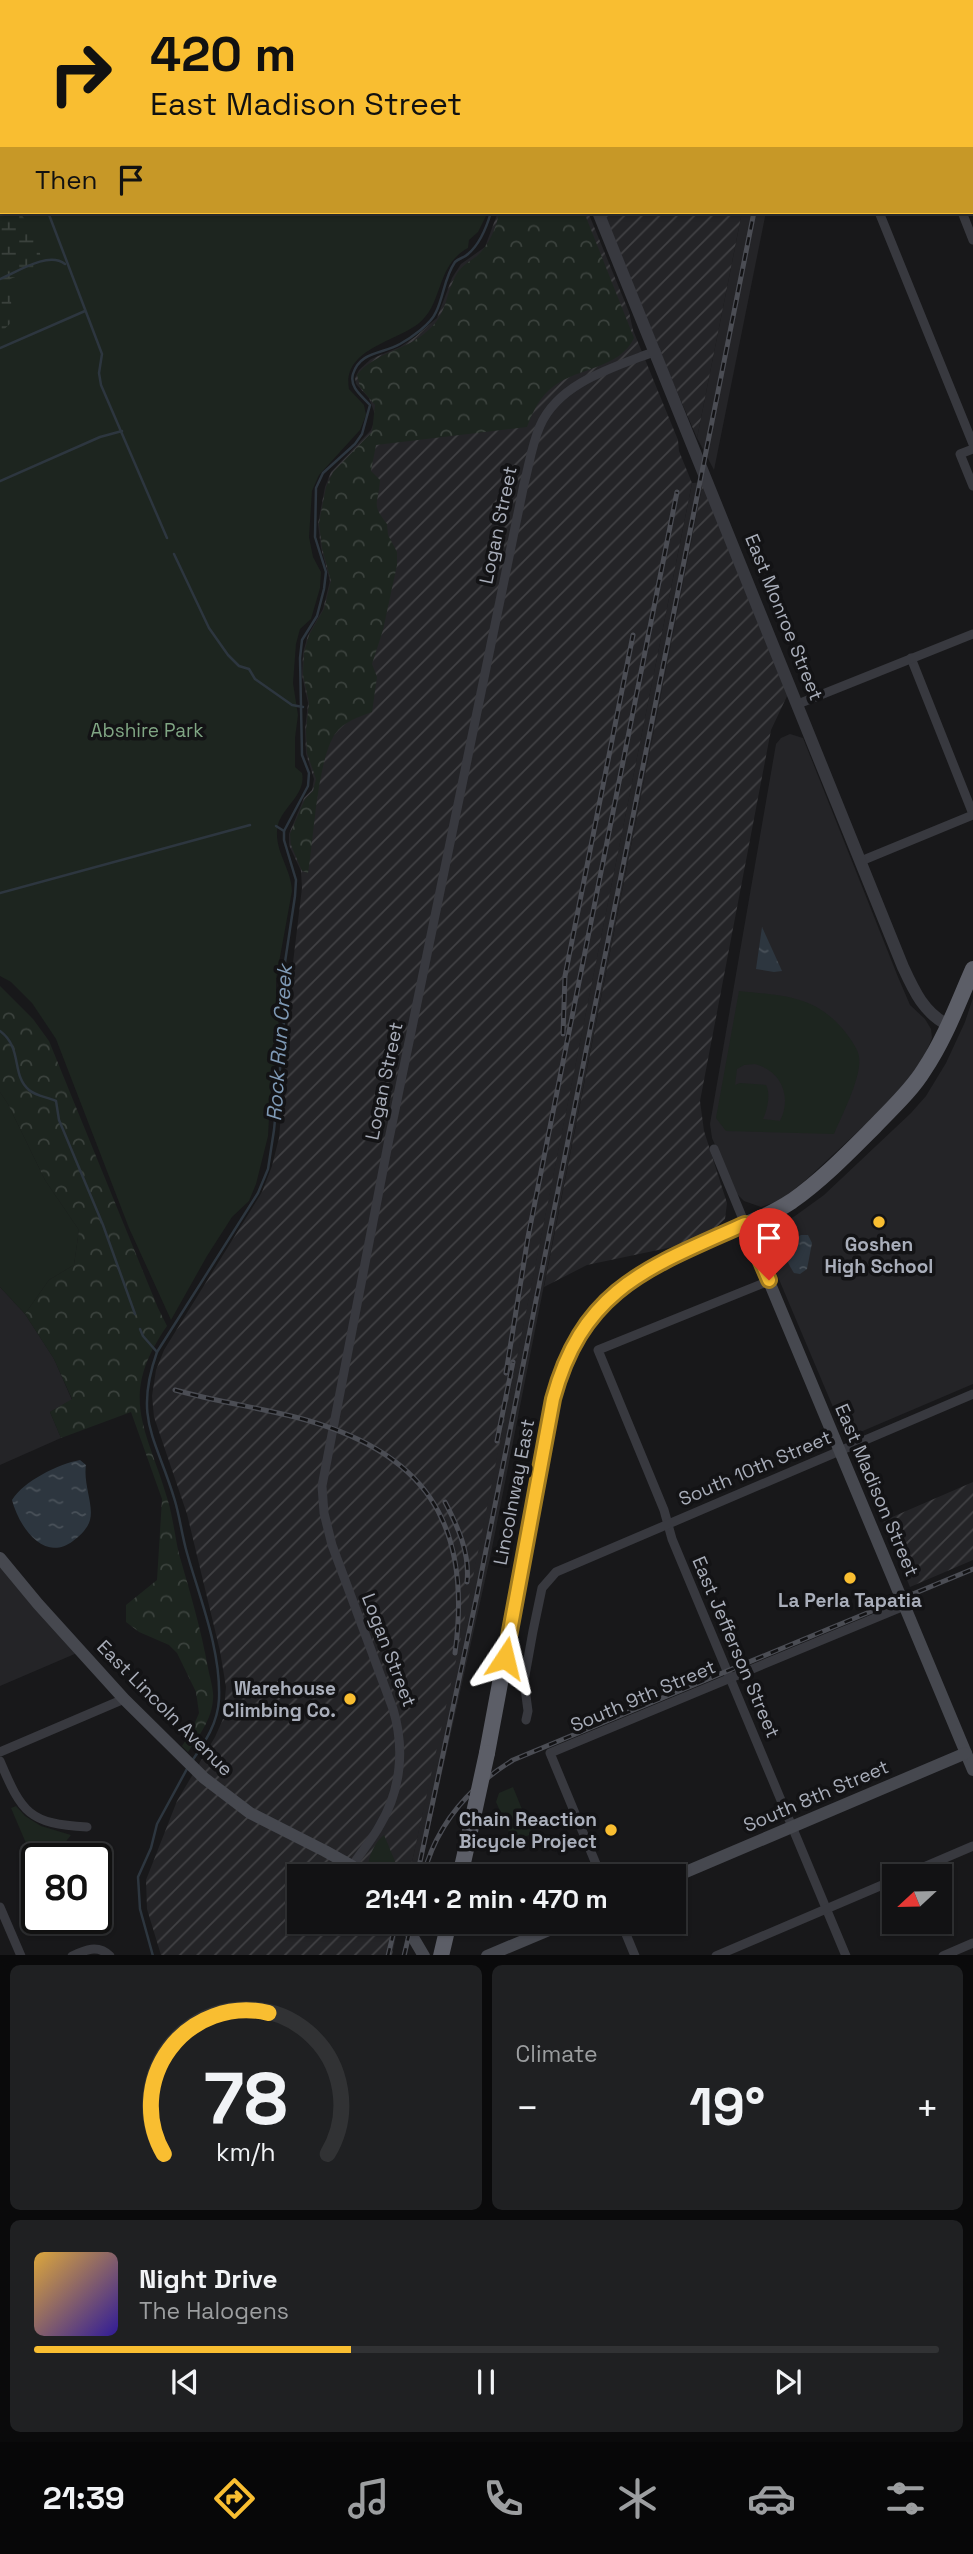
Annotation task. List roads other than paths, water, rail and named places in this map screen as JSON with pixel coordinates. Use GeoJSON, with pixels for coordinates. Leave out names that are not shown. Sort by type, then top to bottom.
{"type":"FeatureCollection","features":[{"type":"Feature","properties":{"kind":"highway","name":"Lincolnway East"},"geometry":{"type":"LineString","coordinates":[[463,1864],[487,1753],[550,1411],[568,1353],[594,1314],[628,1281],[660,1262],[794,1199],[861,1140],[917,1081],[933,1057],[973,969]]}},
{"type":"Feature","properties":{"kind":"highway"},"geometry":{"type":"LineString","coordinates":[[441,1955],[446,1934]]}},
{"type":"Feature","properties":{"kind":"main road","name":"East Madison Street"},"geometry":{"type":"LineString","coordinates":[[745,1224],[904,1606],[970,1752],[973,1770]]}},
{"type":"Feature","properties":{"kind":"main road","name":"East Lincoln Avenue"},"geometry":{"type":"LineString","coordinates":[[0,1558],[124,1699],[204,1778],[269,1824],[348,1864]]}},
{"type":"Feature","properties":{"kind":"main road","name":"South 8th Street"},"geometry":{"type":"LineString","coordinates":[[686,1872],[970,1752]]}},
{"type":"Feature","properties":{"kind":"main road"},"geometry":{"type":"LineString","coordinates":[[411,1934],[424,1955]]}},
{"type":"Feature","properties":{"kind":"main road"},"geometry":{"type":"LineString","coordinates":[[487,1955],[539,1934]]}},
{"type":"Feature","properties":{"kind":"street","name":"East Monroe Street"},"geometry":{"type":"LineString","coordinates":[[599,214],[913,989],[928,1010],[948,1025]]}},
{"type":"Feature","properties":{"kind":"street"},"geometry":{"type":"LineString","coordinates":[[880,214],[973,446],[960,454],[973,486]]}},
{"type":"Feature","properties":{"kind":"street"},"geometry":{"type":"LineString","coordinates":[[962,214],[973,240]]}},
{"type":"Feature","properties":{"kind":"street","name":"Logan Street"},"geometry":{"type":"LineString","coordinates":[[353,1864],[386,1814],[398,1773],[400,1735],[393,1709],[332,1545],[324,1513],[322,1486],[389,1139],[524,484],[539,427],[555,402],[572,388],[656,351]]}},
{"type":"Feature","properties":{"kind":"street"},"geometry":{"type":"LineString","coordinates":[[798,704],[973,634]]}},
{"type":"Feature","properties":{"kind":"street"},"geometry":{"type":"LineString","coordinates":[[862,861],[973,814],[911,659]]}},
{"type":"Feature","properties":{"kind":"street"},"geometry":{"type":"LineString","coordinates":[[714,1149],[745,1224]]}},
{"type":"Feature","properties":{"kind":"street","name":"East Jefferson Street"},"geometry":{"type":"LineString","coordinates":[[769,1280],[598,1350],[672,1539],[846,1955]]}},
{"type":"Feature","properties":{"kind":"street","name":"South 10th Street"},"geometry":{"type":"LineString","coordinates":[[526,1720],[528,1711],[524,1681],[541,1592],[552,1575],[973,1394]]}},
{"type":"Feature","properties":{"kind":"street","name":"South 9th Street"},"geometry":{"type":"LineString","coordinates":[[596,1864],[550,1754],[904,1606]]}},
{"type":"Feature","properties":{"kind":"street"},"geometry":{"type":"LineString","coordinates":[[0,1752],[124,1699]]}},
{"type":"Feature","properties":{"kind":"street"},"geometry":{"type":"LineString","coordinates":[[0,1761],[12,1790],[28,1812],[51,1824],[87,1828]]}},
{"type":"Feature","properties":{"kind":"street"},"geometry":{"type":"LineString","coordinates":[[931,1864],[973,1846]]}},
{"type":"Feature","properties":{"kind":"street"},"geometry":{"type":"LineString","coordinates":[[716,1955],[882,1885]]}},
{"type":"Feature","properties":{"kind":"street"},"geometry":{"type":"LineString","coordinates":[[0,1906],[21,1955]]}},
{"type":"Feature","properties":{"kind":"street"},"geometry":{"type":"LineString","coordinates":[[626,1934],[635,1955]]}},
{"type":"Feature","properties":{"kind":"street"},"geometry":{"type":"LineString","coordinates":[[943,1955],[973,1943]]}},
{"type":"Feature","properties":{"kind":"street"},"geometry":{"type":"LineString","coordinates":[[72,1955],[89,1949],[105,1952]]}},
{"type":"Feature","properties":{"kind":"water"},"geometry":{"type":"Polygon","coordinates":[[[762,927],[782,971],[756,969],[762,927]]]}},
{"type":"Feature","properties":{"kind":"water"},"geometry":{"type":"Polygon","coordinates":[[[801,1235],[808,1235],[812,1243],[807,1269],[800,1274],[794,1273],[786,1252],[790,1243],[801,1235]]]}},
{"type":"Feature","properties":{"kind":"water"},"geometry":{"type":"Polygon","coordinates":[[[80,1460],[86,1465],[91,1508],[89,1523],[78,1537],[62,1547],[43,1545],[34,1539],[20,1521],[12,1500],[42,1474],[80,1460]]]}},
{"type":"Feature","properties":{"kind":"waterway"},"geometry":{"type":"LineString","coordinates":[[49,214],[102,354],[99,373],[101,385],[167,538]]}},
{"type":"Feature","properties":{"kind":"waterway","name":"Rock Run Creek"},"geometry":{"type":"LineString","coordinates":[[192,1761],[216,1716],[219,1699],[217,1662],[175,1501],[150,1429],[147,1395],[157,1352],[258,1193],[268,1169],[284,1028],[282,982],[296,880],[284,840],[284,831],[308,786],[309,773],[302,755],[300,658],[302,640],[317,616],[326,572],[315,537],[316,488],[323,473],[355,444],[362,434],[370,405],[353,383],[356,367],[366,357],[404,341],[430,321],[439,306],[451,268],[476,245],[490,214]]}},
{"type":"Feature","properties":{"kind":"waterway"},"geometry":{"type":"LineString","coordinates":[[0,279],[41,261],[50,260],[65,264]]}},
{"type":"Feature","properties":{"kind":"waterway"},"geometry":{"type":"LineString","coordinates":[[0,348],[85,311]]}},
{"type":"Feature","properties":{"kind":"waterway"},"geometry":{"type":"LineString","coordinates":[[0,481],[100,437],[122,431]]}},
{"type":"Feature","properties":{"kind":"waterway"},"geometry":{"type":"LineString","coordinates":[[174,554],[209,628],[228,655],[239,666],[249,669],[255,679],[292,705],[303,707]]}},
{"type":"Feature","properties":{"kind":"waterway"},"geometry":{"type":"LineString","coordinates":[[0,893],[250,825]]}},
{"type":"Feature","properties":{"kind":"waterway"},"geometry":{"type":"LineString","coordinates":[[276,826],[284,831]]}},
{"type":"Feature","properties":{"kind":"waterway"},"geometry":{"type":"LineString","coordinates":[[0,1031],[12,1045],[24,1084],[35,1094],[56,1101],[59,1120],[103,1225],[135,1314]]}},
{"type":"Feature","properties":{"kind":"waterway"},"geometry":{"type":"LineString","coordinates":[[140,1329],[157,1352]]}},
{"type":"Feature","properties":{"kind":"waterway","name":"Rock Run Creek"},"geometry":{"type":"LineString","coordinates":[[153,1955],[140,1909],[138,1877],[151,1848],[157,1824],[188,1767]]}},
{"type":"Feature","properties":{"kind":"railway"},"geometry":{"type":"LineString","coordinates":[[420,1864],[477,1595],[754,214]]}},
{"type":"Feature","properties":{"kind":"railway"},"geometry":{"type":"LineString","coordinates":[[506,1373],[528,1237],[677,492]]}},
{"type":"Feature","properties":{"kind":"railway"},"geometry":{"type":"LineString","coordinates":[[563,1034],[565,976],[633,635]]}},
{"type":"Feature","properties":{"kind":"railway"},"geometry":{"type":"LineString","coordinates":[[497,1441],[513,1362]]}},
{"type":"Feature","properties":{"kind":"railway"},"geometry":{"type":"LineString","coordinates":[[175,1390],[295,1417],[340,1431],[377,1449],[407,1471],[430,1498],[446,1529],[456,1565],[459,1606],[455,1653]]}},
{"type":"Feature","properties":{"kind":"railway"},"geometry":{"type":"LineString","coordinates":[[445,1502],[465,1551],[467,1582]]}},
{"type":"Feature","properties":{"kind":"railway"},"geometry":{"type":"LineString","coordinates":[[427,1863],[441,1831],[461,1804],[485,1780],[513,1760],[973,1569]]}},
{"type":"Feature","properties":{"kind":"railway"},"geometry":{"type":"LineString","coordinates":[[388,1955],[393,1934]]}},
{"type":"Feature","properties":{"kind":"railway"},"geometry":{"type":"LineString","coordinates":[[404,1955],[409,1934]]}},
{"type":"Feature","properties":{"kind":"place","name":"Goshen High School"},"geometry":{"type":"Point","coordinates":[879,1222]}},
{"type":"Feature","properties":{"kind":"place","name":"La Perla Tapatia"},"geometry":{"type":"Point","coordinates":[850,1578]}},
{"type":"Feature","properties":{"kind":"place","name":"Warehouse Climbing Co."},"geometry":{"type":"Point","coordinates":[350,1699]}},
{"type":"Feature","properties":{"kind":"place","name":"Chain Reaction Bicycle Project"},"geometry":{"type":"Point","coordinates":[611,1830]}},
{"type":"Feature","properties":{"kind":"park label","name":"Abshire Park"},"geometry":{"type":"Point","coordinates":[147,730]}}]}
